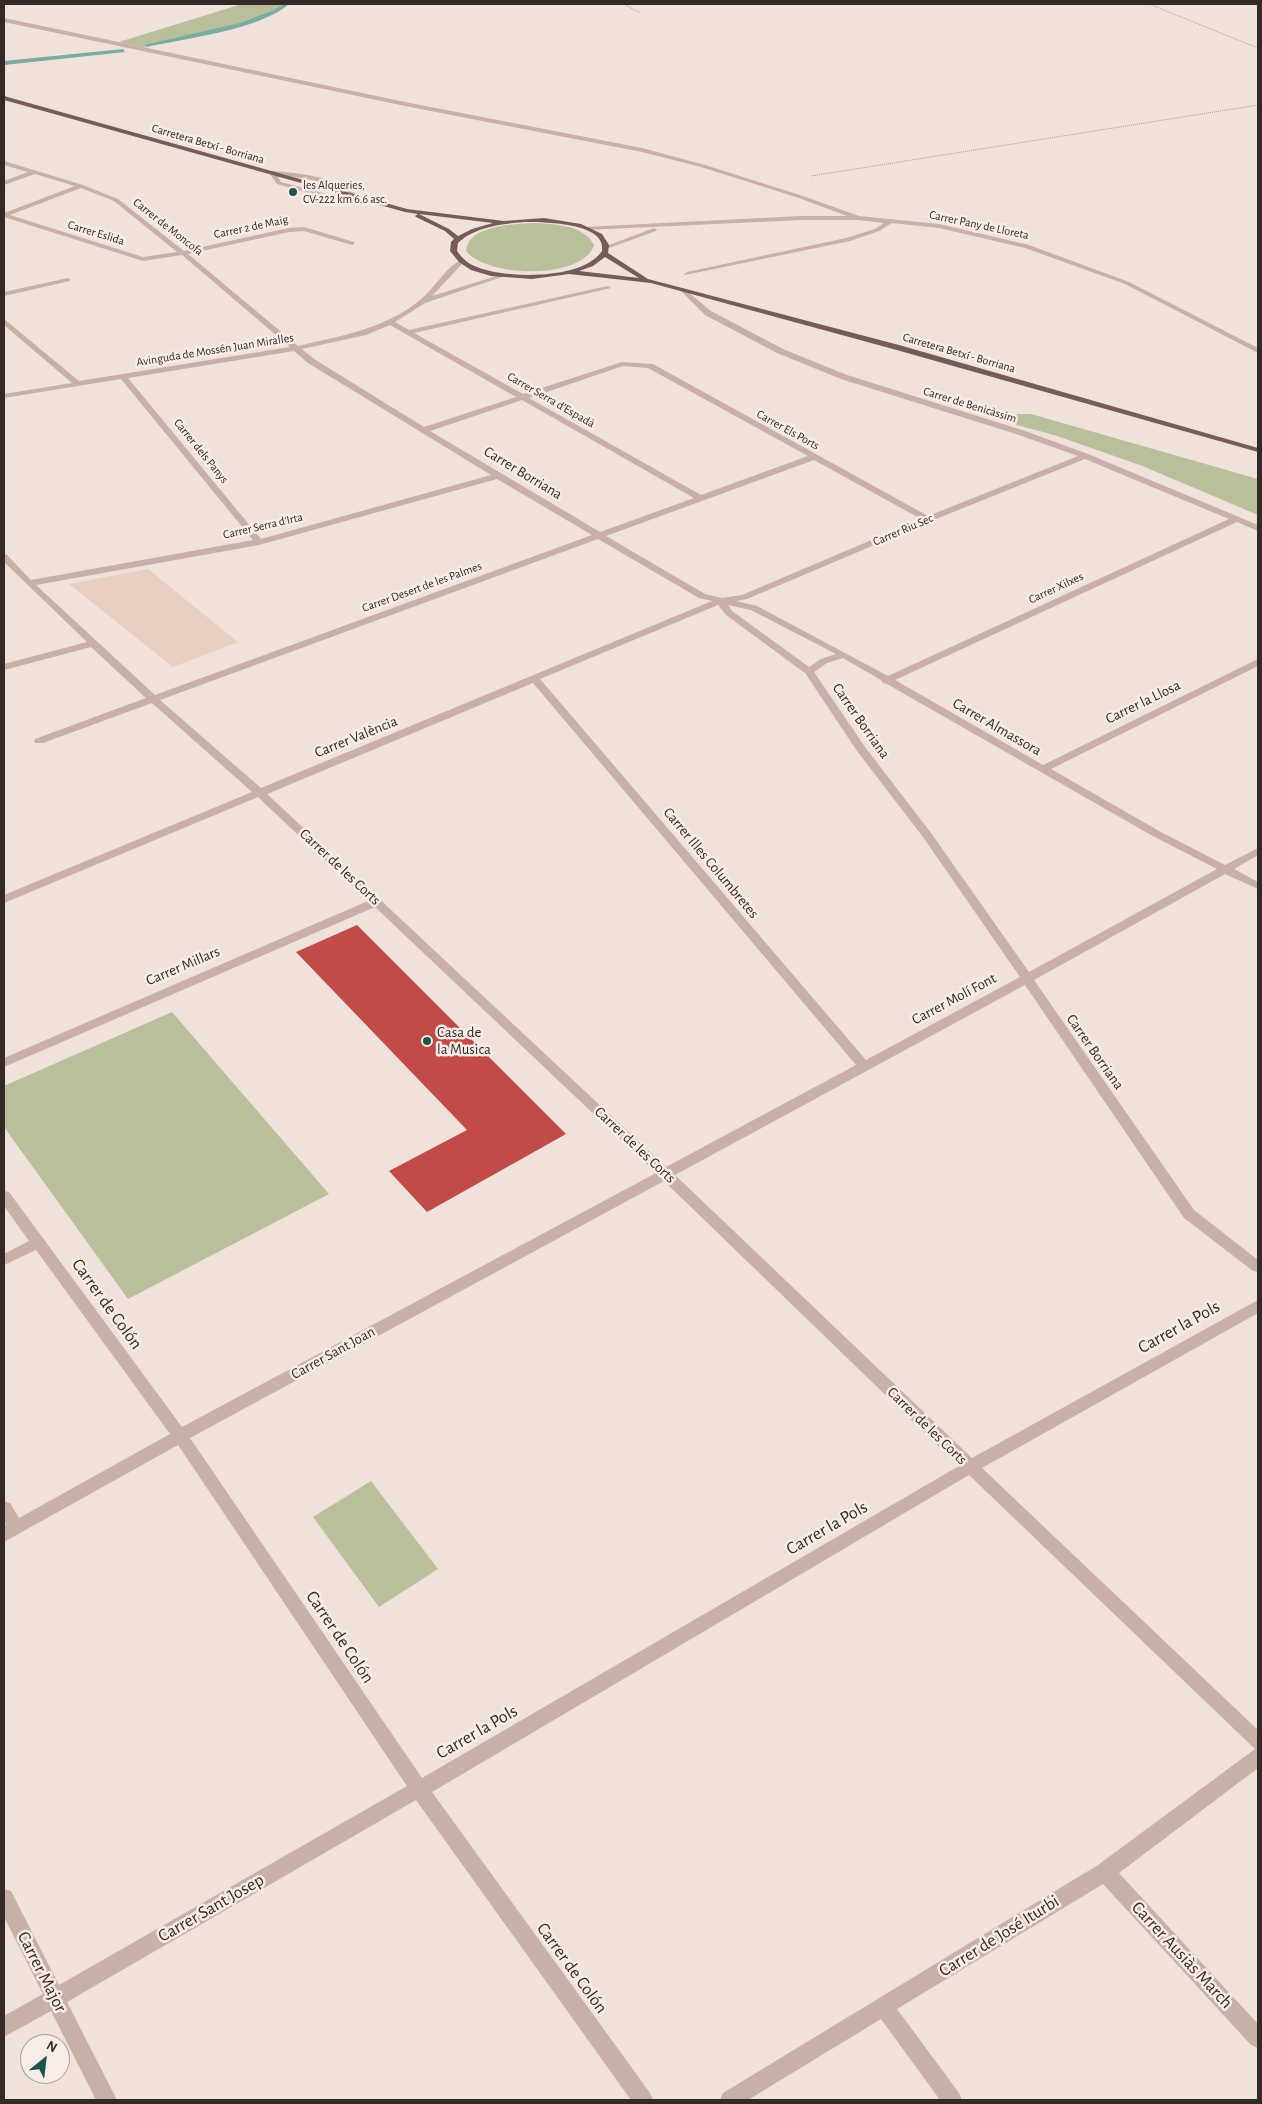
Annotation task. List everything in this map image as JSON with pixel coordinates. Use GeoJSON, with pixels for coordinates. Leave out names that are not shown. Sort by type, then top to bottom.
{"type":"FeatureCollection","features":[{"type":"Feature","properties":{"kind":"main road","name":"Carretera Betxí - Borriana"},"geometry":{"type":"LineString","coordinates":[[4,98],[272,174]]}},
{"type":"Feature","properties":{"kind":"main road"},"geometry":{"type":"LineString","coordinates":[[356,197],[407,211],[502,222],[547,220],[586,228],[604,240],[607,246],[604,254],[591,264],[569,272],[534,276],[487,272],[461,262],[455,254],[454,246],[458,239],[469,232],[502,222]]}},
{"type":"Feature","properties":{"kind":"main road"},"geometry":{"type":"LineString","coordinates":[[407,211],[446,230],[458,239]]}},
{"type":"Feature","properties":{"kind":"main road","name":"Carretera Betxí - Borriana"},"geometry":{"type":"LineString","coordinates":[[604,254],[651,282]]}},
{"type":"Feature","properties":{"kind":"main road","name":"Carretera Betxí - Borriana"},"geometry":{"type":"LineString","coordinates":[[569,272],[651,282],[684,290],[896,346],[1258,450]]}},
{"type":"Feature","properties":{"kind":"street"},"geometry":{"type":"LineString","coordinates":[[4,20],[410,105],[642,150],[703,166],[801,197],[858,218]]}},
{"type":"Feature","properties":{"kind":"street","name":"Carrer de Moncofa"},"geometry":{"type":"LineString","coordinates":[[4,163],[81,186],[116,200],[297,348]]}},
{"type":"Feature","properties":{"kind":"street"},"geometry":{"type":"LineString","coordinates":[[4,183],[35,172]]}},
{"type":"Feature","properties":{"kind":"street"},"geometry":{"type":"LineString","coordinates":[[272,174],[279,183],[326,196],[356,197]]}},
{"type":"Feature","properties":{"kind":"street"},"geometry":{"type":"LineString","coordinates":[[272,174],[299,175],[343,187],[356,197]]}},
{"type":"Feature","properties":{"kind":"street"},"geometry":{"type":"LineString","coordinates":[[4,215],[81,186]]}},
{"type":"Feature","properties":{"kind":"street","name":"Carrer Eslida"},"geometry":{"type":"LineString","coordinates":[[4,215],[143,259],[183,253]]}},
{"type":"Feature","properties":{"kind":"street","name":"Carrer Pany de Lloreta"},"geometry":{"type":"LineString","coordinates":[[586,228],[801,218],[858,218],[939,226],[1027,246],[1127,283],[1258,351]]}},
{"type":"Feature","properties":{"kind":"street"},"geometry":{"type":"LineString","coordinates":[[687,274],[848,240],[877,230],[891,221]]}},
{"type":"Feature","properties":{"kind":"street","name":"Carrer Pany de Lloreta"},"geometry":{"type":"LineString","coordinates":[[607,246],[672,225]]}},
{"type":"Feature","properties":{"kind":"street","name":"Carrer 2 de Maig"},"geometry":{"type":"LineString","coordinates":[[183,253],[289,230],[304,229],[352,243]]}},
{"type":"Feature","properties":{"kind":"street","name":"Avinguda de Mossén Juan Miralles"},"geometry":{"type":"LineString","coordinates":[[4,396],[297,348],[363,333],[390,322],[422,302],[461,262]]}},
{"type":"Feature","properties":{"kind":"street","name":"Avinguda de Mossén Juan Miralles"},"geometry":{"type":"LineString","coordinates":[[422,302],[505,275]]}},
{"type":"Feature","properties":{"kind":"street"},"geometry":{"type":"LineString","coordinates":[[4,294],[68,280]]}},
{"type":"Feature","properties":{"kind":"street"},"geometry":{"type":"LineString","coordinates":[[408,332],[608,288]]}},
{"type":"Feature","properties":{"kind":"street","name":"Carrer de Benicàssim"},"geometry":{"type":"LineString","coordinates":[[684,290],[708,313],[780,351],[844,377],[1022,433],[1085,456],[1258,528]]}},
{"type":"Feature","properties":{"kind":"street"},"geometry":{"type":"LineString","coordinates":[[4,321],[78,384]]}},
{"type":"Feature","properties":{"kind":"street","name":"Carrer Serra d'Espadà"},"geometry":{"type":"LineString","coordinates":[[390,322],[700,498]]}},
{"type":"Feature","properties":{"kind":"street","name":"Carrer Borriana"},"geometry":{"type":"LineString","coordinates":[[297,348],[311,361],[498,476],[702,596],[720,601],[728,613],[809,671],[861,749],[927,835],[1189,1214],[1258,1267]]}},
{"type":"Feature","properties":{"kind":"street","name":"Carrer Els Ports"},"geometry":{"type":"LineString","coordinates":[[525,397],[622,364],[650,366],[928,519]]}},
{"type":"Feature","properties":{"kind":"street","name":"Carrer dels Panys"},"geometry":{"type":"LineString","coordinates":[[123,376],[259,542]]}},
{"type":"Feature","properties":{"kind":"street"},"geometry":{"type":"LineString","coordinates":[[424,430],[525,397]]}},
{"type":"Feature","properties":{"kind":"street","name":"Carrer Riu Sec"},"geometry":{"type":"LineString","coordinates":[[720,601],[744,597],[928,519],[1085,456]]}},
{"type":"Feature","properties":{"kind":"street","name":"Carrer Desert de les Palmes"},"geometry":{"type":"LineString","coordinates":[[39,741],[813,457]]}},
{"type":"Feature","properties":{"kind":"street","name":"Carrer Serra d'Irta"},"geometry":{"type":"LineString","coordinates":[[29,583],[259,542],[498,476]]}},
{"type":"Feature","properties":{"kind":"street","name":"Carrer Xilxes"},"geometry":{"type":"LineString","coordinates":[[886,681],[1237,520]]}},
{"type":"Feature","properties":{"kind":"street","name":"Carrer de les Corts"},"geometry":{"type":"LineString","coordinates":[[4,557],[29,583],[152,698],[260,793],[377,902],[664,1173],[1258,1742]]}},
{"type":"Feature","properties":{"kind":"street","name":"Carrer Almassora"},"geometry":{"type":"LineString","coordinates":[[720,601],[754,608],[844,656],[1155,833],[1258,886]]}},
{"type":"Feature","properties":{"kind":"street","name":"Carrer València"},"geometry":{"type":"LineString","coordinates":[[4,899],[720,601]]}},
{"type":"Feature","properties":{"kind":"street"},"geometry":{"type":"LineString","coordinates":[[4,667],[94,643]]}},
{"type":"Feature","properties":{"kind":"street"},"geometry":{"type":"LineString","coordinates":[[809,671],[824,661],[844,656]]}},
{"type":"Feature","properties":{"kind":"street","name":"Carrer la Llosa"},"geometry":{"type":"LineString","coordinates":[[1042,769],[1258,662]]}},
{"type":"Feature","properties":{"kind":"street","name":"Carrer Illes Columbretes"},"geometry":{"type":"LineString","coordinates":[[535,679],[864,1066]]}},
{"type":"Feature","properties":{"kind":"street","name":"Carrer Molí Font"},"geometry":{"type":"LineString","coordinates":[[664,1173],[1026,979],[1258,851]]}},
{"type":"Feature","properties":{"kind":"street","name":"Carrer Millars"},"geometry":{"type":"LineString","coordinates":[[4,1063],[377,902]]}},
{"type":"Feature","properties":{"kind":"street","name":"Carrer Sant Joan"},"geometry":{"type":"LineString","coordinates":[[10,1531],[180,1436],[664,1173]]}},
{"type":"Feature","properties":{"kind":"street","name":"Carrer de Colón"},"geometry":{"type":"LineString","coordinates":[[4,1196],[180,1436],[419,1789],[643,2100]]}},
{"type":"Feature","properties":{"kind":"street"},"geometry":{"type":"LineString","coordinates":[[4,1260],[37,1243]]}},
{"type":"Feature","properties":{"kind":"street","name":"Carrer la Pols"},"geometry":{"type":"LineString","coordinates":[[419,1789],[970,1467],[1258,1306]]}},
{"type":"Feature","properties":{"kind":"street"},"geometry":{"type":"LineString","coordinates":[[4,1508],[10,1531]]}},
{"type":"Feature","properties":{"kind":"street","name":"Carrer de José Iturbi"},"geometry":{"type":"LineString","coordinates":[[730,2100],[1105,1872],[1258,1757]]}},
{"type":"Feature","properties":{"kind":"street","name":"Carrer Sant Josep"},"geometry":{"type":"LineString","coordinates":[[4,2027],[419,1789]]}},
{"type":"Feature","properties":{"kind":"street","name":"Carrer Ausiàs March"},"geometry":{"type":"LineString","coordinates":[[1105,1872],[1258,2038]]}},
{"type":"Feature","properties":{"kind":"street","name":"Carrer Major"},"geometry":{"type":"LineString","coordinates":[[4,1898],[107,2100]]}},
{"type":"Feature","properties":{"kind":"street"},"geometry":{"type":"LineString","coordinates":[[884,2007],[952,2100]]}},
{"type":"Feature","properties":{"kind":"path"},"geometry":{"type":"LineString","coordinates":[[624,4],[640,13]]}},
{"type":"Feature","properties":{"kind":"path"},"geometry":{"type":"LineString","coordinates":[[1149,4],[1258,48]]}},
{"type":"Feature","properties":{"kind":"path"},"geometry":{"type":"LineString","coordinates":[[807,176],[1258,105]]}},
{"type":"Feature","properties":{"kind":"green space"},"geometry":{"type":"Polygon","coordinates":[[[242,4],[289,4],[276,13],[251,21],[143,47],[119,42],[242,4]]]}},
{"type":"Feature","properties":{"kind":"green space"},"geometry":{"type":"Polygon","coordinates":[[[534,223],[568,227],[583,233],[594,245],[586,257],[572,265],[554,270],[533,271],[512,270],[493,266],[477,260],[466,251],[469,242],[483,231],[504,225],[534,223]]]}},
{"type":"Feature","properties":{"kind":"green space"},"geometry":{"type":"Polygon","coordinates":[[[1014,414],[1031,414],[1258,479],[1258,515],[1140,465],[1054,435],[1013,424],[1008,419],[1014,414]]]}},
{"type":"Feature","properties":{"kind":"green space"},"geometry":{"type":"Polygon","coordinates":[[[172,1012],[329,1194],[128,1299],[4,1127],[4,1086],[172,1012]]]}},
{"type":"Feature","properties":{"kind":"green space"},"geometry":{"type":"Polygon","coordinates":[[[371,1481],[438,1569],[379,1607],[313,1517],[371,1481]]]}},
{"type":"Feature","properties":{"kind":"shaded area"},"geometry":{"type":"Polygon","coordinates":[[[148,569],[238,642],[173,667],[69,584],[148,569]]]}},
{"type":"Feature","properties":{"kind":"building","name":"Casa de la Musica"},"geometry":{"type":"Polygon","coordinates":[[[357,925],[566,1134],[427,1212],[389,1171],[467,1130],[296,952],[357,925]]]}},
{"type":"Feature","properties":{"kind":"waterway"},"geometry":{"type":"LineString","coordinates":[[147,45],[242,24],[276,11],[287,4]]}},
{"type":"Feature","properties":{"kind":"waterway"},"geometry":{"type":"LineString","coordinates":[[4,63],[123,51]]}},
{"type":"Feature","properties":{"kind":"place","name":"les Alqueries, CV-222 km 6.6 asc."},"geometry":{"type":"Point","coordinates":[293,192]}},
{"type":"Feature","properties":{"kind":"place","name":"Casa de la Musica"},"geometry":{"type":"Point","coordinates":[427,1041]}}]}
